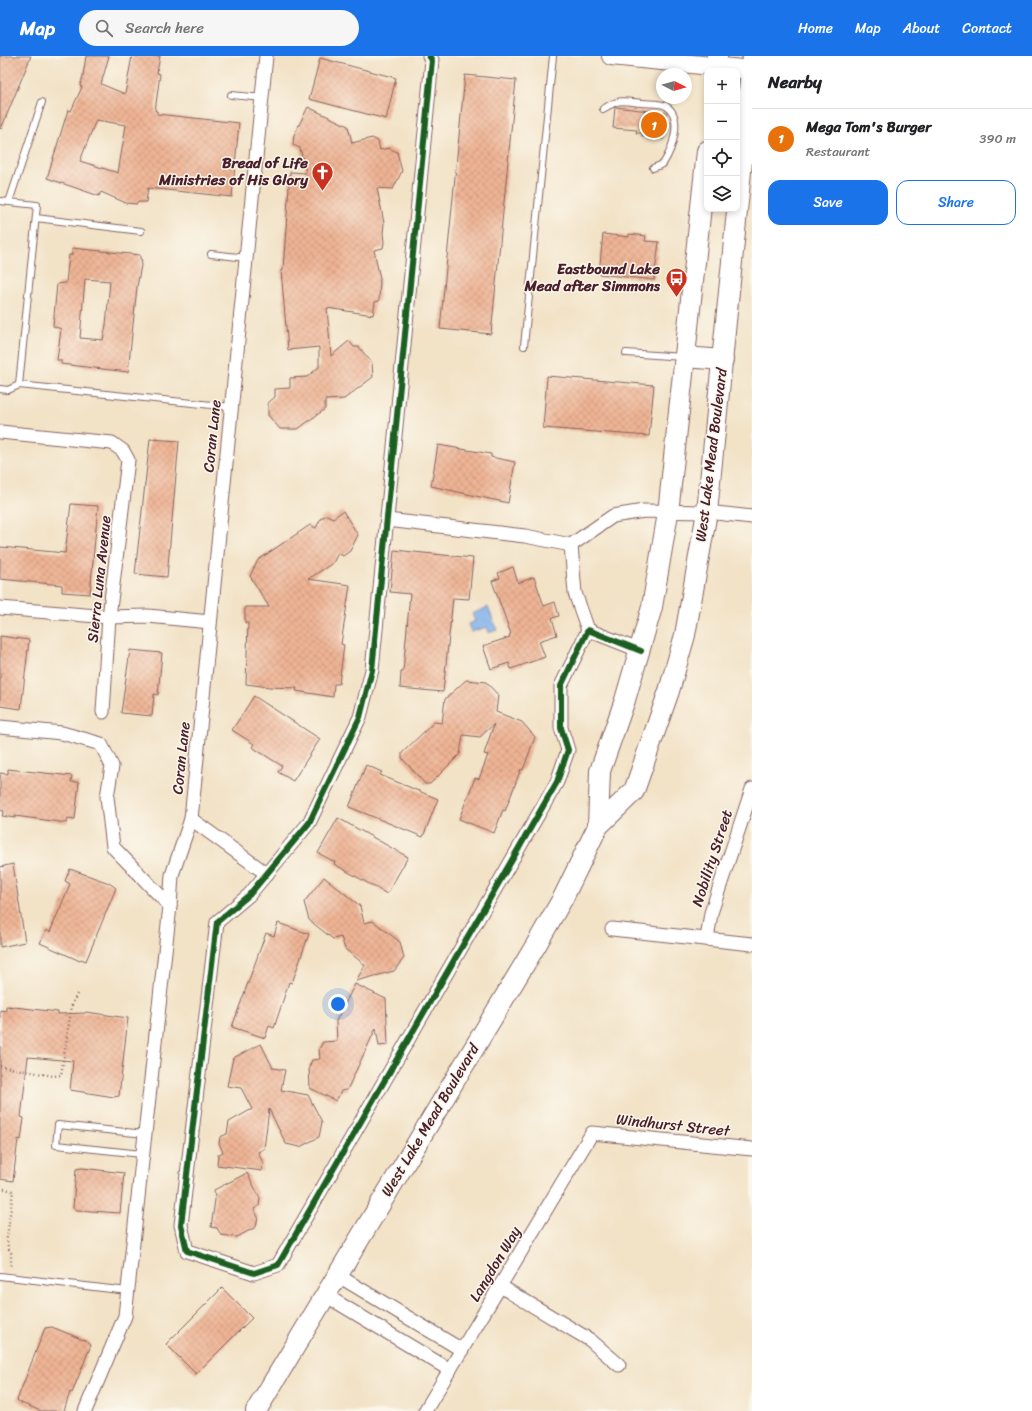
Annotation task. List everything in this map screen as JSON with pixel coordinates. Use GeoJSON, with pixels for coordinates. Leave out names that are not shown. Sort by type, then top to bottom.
{"type":"FeatureCollection","features":[{"type":"Feature","properties":{"kind":"main road"},"geometry":{"type":"LineString","coordinates":[[611,56],[752,67]]}},
{"type":"Feature","properties":{"kind":"main road","name":"West Lake Mead Boulevard"},"geometry":{"type":"LineString","coordinates":[[256,1411],[563,898],[598,826],[634,791],[669,691],[684,635],[707,512],[752,67]]}},
{"type":"Feature","properties":{"kind":"main road","name":"West Lake Mead Boulevard"},"geometry":{"type":"LineString","coordinates":[[598,826],[600,771],[641,650],[655,592],[668,513],[704,176]]}},
{"type":"Feature","properties":{"kind":"main road"},"geometry":{"type":"LineString","coordinates":[[685,357],[723,360]]}},
{"type":"Feature","properties":{"kind":"street","name":"Coran Lane"},"geometry":{"type":"LineString","coordinates":[[85,1411],[125,1316],[170,906],[172,875],[191,819],[266,56]]}},
{"type":"Feature","properties":{"kind":"street"},"geometry":{"type":"LineString","coordinates":[[430,60],[372,670],[360,717],[309,823],[249,895],[217,922],[182,1225],[187,1251],[254,1273],[278,1265],[557,782],[568,750],[561,728],[561,686],[588,630],[575,594],[571,545]]}},
{"type":"Feature","properties":{"kind":"street","name":"Sierra Luna Avenue"},"geometry":{"type":"LineString","coordinates":[[0,432],[112,443],[123,451],[128,460],[109,617],[103,712]]}},
{"type":"Feature","properties":{"kind":"street"},"geometry":{"type":"LineString","coordinates":[[387,520],[525,536],[571,545],[614,516],[644,511],[668,513],[707,512],[752,518]]}},
{"type":"Feature","properties":{"kind":"street"},"geometry":{"type":"LineString","coordinates":[[0,608],[109,617],[148,616],[210,622]]}},
{"type":"Feature","properties":{"kind":"street"},"geometry":{"type":"LineString","coordinates":[[588,630],[641,650]]}},
{"type":"Feature","properties":{"kind":"street"},"geometry":{"type":"LineString","coordinates":[[0,727],[62,733],[101,744],[112,766],[107,797],[113,847],[170,906]]}},
{"type":"Feature","properties":{"kind":"street","name":"Nobility Street"},"geometry":{"type":"LineString","coordinates":[[707,939],[711,913],[752,788]]}},
{"type":"Feature","properties":{"kind":"street"},"geometry":{"type":"LineString","coordinates":[[191,819],[267,874]]}},
{"type":"Feature","properties":{"kind":"street"},"geometry":{"type":"LineString","coordinates":[[612,929],[752,944]]}},
{"type":"Feature","properties":{"kind":"street","name":"Windhurst Street"},"geometry":{"type":"LineString","coordinates":[[592,1133],[752,1149]]}},
{"type":"Feature","properties":{"kind":"street","name":"Langdon Way"},"geometry":{"type":"LineString","coordinates":[[425,1411],[592,1133]]}},
{"type":"Feature","properties":{"kind":"street"},"geometry":{"type":"LineString","coordinates":[[337,1275],[462,1350]]}},
{"type":"Feature","properties":{"kind":"street"},"geometry":{"type":"LineString","coordinates":[[500,1286],[590,1340],[619,1365]]}},
{"type":"Feature","properties":{"kind":"street"},"geometry":{"type":"LineString","coordinates":[[325,1295],[450,1370]]}},
{"type":"Feature","properties":{"kind":"lane"},"geometry":{"type":"LineString","coordinates":[[524,346],[553,56]]}},
{"type":"Feature","properties":{"kind":"lane"},"geometry":{"type":"LineString","coordinates":[[231,95],[263,98]]}},
{"type":"Feature","properties":{"kind":"lane"},"geometry":{"type":"LineString","coordinates":[[603,108],[618,100],[665,105],[671,110],[674,115],[675,128],[672,144],[664,164],[653,168]]}},
{"type":"Feature","properties":{"kind":"lane"},"geometry":{"type":"LineString","coordinates":[[9,202],[42,102]]}},
{"type":"Feature","properties":{"kind":"lane"},"geometry":{"type":"LineString","coordinates":[[0,201],[37,205],[19,385]]}},
{"type":"Feature","properties":{"kind":"lane"},"geometry":{"type":"LineString","coordinates":[[36,218],[141,231]]}},
{"type":"Feature","properties":{"kind":"lane"},"geometry":{"type":"LineString","coordinates":[[210,254],[247,258]]}},
{"type":"Feature","properties":{"kind":"lane"},"geometry":{"type":"LineString","coordinates":[[626,353],[685,357]]}},
{"type":"Feature","properties":{"kind":"lane"},"geometry":{"type":"LineString","coordinates":[[0,389],[8,390],[19,385],[231,407]]}},
{"type":"Feature","properties":{"kind":"lane"},"geometry":{"type":"LineString","coordinates":[[142,1154],[56,1145],[58,1125],[145,1134]]}},
{"type":"Feature","properties":{"kind":"lane"},"geometry":{"type":"LineString","coordinates":[[0,1276],[128,1291]]}},
{"type":"Feature","properties":{"kind":"path"},"geometry":{"type":"LineString","coordinates":[[0,1066],[54,1076],[61,1075],[72,1004],[78,992]]}},
{"type":"Feature","properties":{"kind":"path"},"geometry":{"type":"LineString","coordinates":[[0,1188],[13,1192],[7,1238],[8,1248],[11,1253],[12,1277]]}},
{"type":"Feature","properties":{"kind":"water"},"geometry":{"type":"Polygon","coordinates":[[[488,607],[497,630],[489,633],[487,627],[471,632],[468,624],[475,621],[472,614],[488,607]]]}},
{"type":"Feature","properties":{"kind":"building"},"geometry":{"type":"Polygon","coordinates":[[[0,56],[31,56],[1,129],[0,128],[0,56]]]}},
{"type":"Feature","properties":{"kind":"building"},"geometry":{"type":"Polygon","coordinates":[[[86,56],[109,56],[101,84],[125,94],[132,56],[160,56],[157,73],[160,74],[155,111],[157,111],[157,114],[239,123],[232,197],[148,188],[146,202],[137,202],[137,204],[126,203],[101,192],[99,196],[47,178],[68,110],[71,111],[82,87],[80,86],[86,56]],[[96,120],[80,161],[118,173],[126,125],[96,120]]]}},
{"type":"Feature","properties":{"kind":"building"},"geometry":{"type":"Polygon","coordinates":[[[320,58],[396,78],[386,119],[309,99],[320,58]]]}},
{"type":"Feature","properties":{"kind":"building"},"geometry":{"type":"Polygon","coordinates":[[[465,75],[516,80],[491,334],[440,329],[465,75]]]}},
{"type":"Feature","properties":{"kind":"building"},"geometry":{"type":"Polygon","coordinates":[[[308,107],[348,126],[352,143],[372,138],[378,141],[380,150],[389,148],[397,152],[402,171],[393,189],[377,188],[384,223],[384,242],[383,248],[374,250],[380,279],[379,301],[375,302],[373,315],[327,308],[331,356],[349,341],[354,347],[359,347],[372,363],[373,377],[344,399],[325,400],[325,409],[298,429],[280,429],[268,415],[268,403],[275,397],[275,389],[290,388],[290,378],[307,377],[319,367],[319,347],[288,350],[281,270],[283,270],[290,172],[306,173],[300,148],[293,145],[294,135],[308,107]]]}},
{"type":"Feature","properties":{"kind":"building"},"geometry":{"type":"Polygon","coordinates":[[[615,107],[666,113],[663,139],[642,136],[642,133],[636,133],[637,130],[613,128],[615,107]]]}},
{"type":"Feature","properties":{"kind":"building"},"geometry":{"type":"Polygon","coordinates":[[[603,234],[629,237],[629,234],[646,236],[645,241],[659,242],[654,280],[599,274],[603,234]]]}},
{"type":"Feature","properties":{"kind":"building"},"geometry":{"type":"Polygon","coordinates":[[[72,248],[140,255],[140,259],[142,260],[137,287],[128,372],[61,364],[61,360],[57,360],[61,329],[53,326],[57,284],[66,283],[69,255],[72,255],[72,248]],[[85,279],[80,338],[103,340],[106,325],[110,281],[85,279]]]}},
{"type":"Feature","properties":{"kind":"building"},"geometry":{"type":"Polygon","coordinates":[[[547,376],[654,385],[649,436],[543,428],[547,376]]]}},
{"type":"Feature","properties":{"kind":"building"},"geometry":{"type":"Polygon","coordinates":[[[150,439],[179,441],[167,577],[135,574],[150,439]]]}},
{"type":"Feature","properties":{"kind":"building"},"geometry":{"type":"Polygon","coordinates":[[[438,445],[491,454],[491,457],[515,462],[508,503],[431,486],[438,445]]]}},
{"type":"Feature","properties":{"kind":"building"},"geometry":{"type":"Polygon","coordinates":[[[71,504],[98,506],[90,594],[62,592],[62,585],[0,579],[0,547],[65,553],[71,504]]]}},
{"type":"Feature","properties":{"kind":"building"},"geometry":{"type":"Polygon","coordinates":[[[343,511],[358,535],[350,551],[343,556],[338,553],[333,563],[308,579],[350,585],[341,644],[344,645],[339,684],[334,684],[333,697],[296,691],[297,688],[246,684],[248,623],[245,623],[245,607],[269,607],[250,576],[258,560],[310,525],[316,528],[321,518],[327,515],[333,518],[343,511]]]}},
{"type":"Feature","properties":{"kind":"building"},"geometry":{"type":"Polygon","coordinates":[[[394,550],[473,558],[469,599],[453,598],[443,692],[400,688],[401,672],[403,672],[410,594],[390,592],[394,550]]]}},
{"type":"Feature","properties":{"kind":"building"},"geometry":{"type":"Polygon","coordinates":[[[513,567],[518,583],[534,577],[544,606],[555,602],[559,616],[552,618],[557,635],[539,641],[545,657],[511,669],[509,663],[491,669],[483,646],[510,637],[509,635],[511,634],[492,581],[500,578],[498,573],[513,567]]]}},
{"type":"Feature","properties":{"kind":"building"},"geometry":{"type":"Polygon","coordinates":[[[0,636],[29,640],[21,709],[0,706],[0,636]]]}},
{"type":"Feature","properties":{"kind":"building"},"geometry":{"type":"Polygon","coordinates":[[[130,650],[162,653],[158,695],[154,694],[152,716],[121,713],[130,650]]]}},
{"type":"Feature","properties":{"kind":"building"},"geometry":{"type":"Polygon","coordinates":[[[466,680],[486,682],[498,695],[496,712],[522,722],[535,737],[523,770],[521,769],[505,811],[503,810],[494,833],[459,819],[475,778],[479,779],[488,755],[484,754],[494,724],[480,737],[463,735],[460,754],[430,784],[425,784],[402,758],[402,753],[434,722],[442,723],[445,699],[466,680]]]}},
{"type":"Feature","properties":{"kind":"building"},"geometry":{"type":"Polygon","coordinates":[[[254,696],[320,739],[293,781],[278,772],[282,766],[252,747],[254,744],[232,730],[254,696]]]}},
{"type":"Feature","properties":{"kind":"building"},"geometry":{"type":"Polygon","coordinates":[[[366,765],[382,772],[380,775],[438,799],[423,837],[349,807],[366,765]]]}},
{"type":"Feature","properties":{"kind":"building"},"geometry":{"type":"Polygon","coordinates":[[[8,769],[72,776],[71,782],[79,782],[75,819],[68,818],[67,823],[15,816],[15,818],[2,816],[4,811],[0,810],[0,773],[8,774],[8,769]]]}},
{"type":"Feature","properties":{"kind":"building"},"geometry":{"type":"Polygon","coordinates":[[[338,818],[408,857],[387,894],[334,864],[335,862],[318,853],[338,818]]]}},
{"type":"Feature","properties":{"kind":"building"},"geometry":{"type":"Polygon","coordinates":[[[13,864],[25,942],[0,947],[0,867],[13,864]]]}},
{"type":"Feature","properties":{"kind":"building"},"geometry":{"type":"Polygon","coordinates":[[[70,869],[109,883],[116,888],[86,961],[81,959],[80,961],[40,943],[46,930],[50,932],[70,884],[65,881],[70,869]]]}},
{"type":"Feature","properties":{"kind":"building"},"geometry":{"type":"Polygon","coordinates":[[[324,877],[360,906],[364,923],[373,921],[400,942],[404,958],[394,971],[356,981],[365,965],[345,949],[341,937],[333,939],[309,920],[304,902],[324,877]]]}},
{"type":"Feature","properties":{"kind":"building"},"geometry":{"type":"Polygon","coordinates":[[[278,923],[309,934],[292,983],[289,982],[274,1028],[269,1026],[265,1038],[232,1027],[266,933],[274,936],[278,923]]]}},
{"type":"Feature","properties":{"kind":"building"},"geometry":{"type":"Polygon","coordinates":[[[355,984],[386,999],[388,1045],[379,1046],[376,1028],[347,1090],[341,1091],[336,1101],[310,1088],[309,1067],[312,1060],[320,1059],[319,1049],[323,1042],[337,1041],[336,1021],[355,984]]]}},
{"type":"Feature","properties":{"kind":"building"},"geometry":{"type":"Polygon","coordinates":[[[6,1006],[58,1012],[58,1014],[86,1012],[128,1018],[119,1096],[114,1097],[70,1090],[73,1061],[28,1057],[21,1117],[24,1118],[21,1140],[18,1139],[13,1181],[0,1179],[0,1010],[6,1011],[6,1006]]]}},
{"type":"Feature","properties":{"kind":"building"},"geometry":{"type":"Polygon","coordinates":[[[261,1044],[273,1068],[285,1070],[281,1090],[308,1095],[322,1122],[319,1137],[300,1147],[286,1144],[269,1109],[264,1149],[258,1152],[263,1163],[262,1171],[217,1165],[218,1155],[223,1152],[219,1143],[220,1137],[227,1134],[229,1122],[252,1109],[241,1088],[227,1086],[233,1058],[261,1044]]]}},
{"type":"Feature","properties":{"kind":"building"},"geometry":{"type":"Polygon","coordinates":[[[82,1168],[124,1173],[120,1213],[77,1210],[73,1208],[76,1169],[82,1168]]]}},
{"type":"Feature","properties":{"kind":"building"},"geometry":{"type":"Polygon","coordinates":[[[247,1173],[260,1198],[259,1206],[254,1209],[258,1217],[256,1227],[237,1237],[221,1235],[217,1228],[211,1227],[215,1200],[214,1190],[247,1173]]]}},
{"type":"Feature","properties":{"kind":"building"},"geometry":{"type":"Polygon","coordinates":[[[222,1288],[252,1318],[196,1374],[166,1344],[222,1288]]]}},
{"type":"Feature","properties":{"kind":"building"},"geometry":{"type":"Polygon","coordinates":[[[52,1327],[86,1341],[91,1345],[72,1393],[70,1392],[64,1411],[41,1411],[17,1400],[45,1328],[52,1327]]]}},
{"type":"Feature","properties":{"kind":"cycle path"},"geometry":{"type":"LineString","coordinates":[[429,56],[432,60],[372,670],[360,717],[309,823],[249,895],[217,922],[181,1225],[187,1251],[254,1273],[278,1265],[557,782],[568,750],[561,728],[561,686],[588,630],[641,651]]}},
{"type":"Feature","properties":{"kind":"place","name":"Mega Tom's Burger"},"geometry":{"type":"Point","coordinates":[654,125]}},
{"type":"Feature","properties":{"kind":"place","name":"Bread of Life Ministries of His Glory"},"geometry":{"type":"Point","coordinates":[323,192]}},
{"type":"Feature","properties":{"kind":"place","name":"Eastbound Lake Mead after Simmons"},"geometry":{"type":"Point","coordinates":[676,298]}}]}
